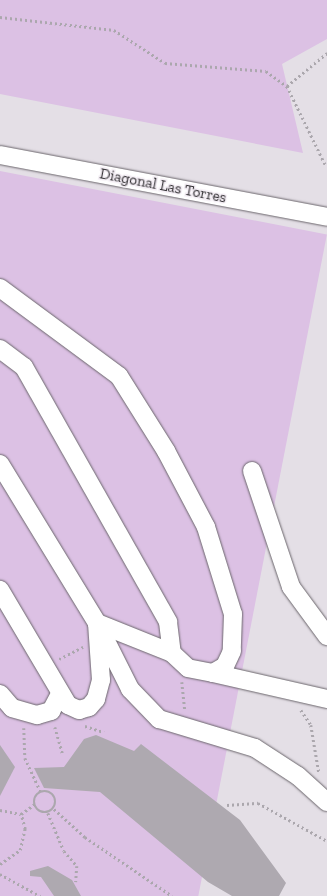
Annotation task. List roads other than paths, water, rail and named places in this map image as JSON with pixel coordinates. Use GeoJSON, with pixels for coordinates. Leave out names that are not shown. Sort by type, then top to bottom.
{"type":"FeatureCollection","features":[{"type":"Feature","properties":{"kind":"street","name":"Diagonal Las Torres"},"geometry":{"type":"LineString","coordinates":[[0,155],[327,217]]}},
{"type":"Feature","properties":{"kind":"street"},"geometry":{"type":"LineString","coordinates":[[0,288],[119,376],[166,451],[206,527],[233,614],[232,651],[225,666],[212,673]]}},
{"type":"Feature","properties":{"kind":"street"},"geometry":{"type":"LineString","coordinates":[[0,349],[24,367],[168,622],[176,658]]}},
{"type":"Feature","properties":{"kind":"street"},"geometry":{"type":"LineString","coordinates":[[0,464],[97,623],[130,689],[159,718],[187,729],[254,748],[298,776],[325,801]]}},
{"type":"Feature","properties":{"kind":"street"},"geometry":{"type":"LineString","coordinates":[[252,471],[291,587],[327,636]]}},
{"type":"Feature","properties":{"kind":"street"},"geometry":{"type":"LineString","coordinates":[[0,590],[60,694],[68,705],[79,710],[89,706],[96,699],[101,680],[97,623]]}},
{"type":"Feature","properties":{"kind":"street"},"geometry":{"type":"LineString","coordinates":[[97,623],[176,658],[188,668],[281,690],[321,695],[327,700]]}},
{"type":"Feature","properties":{"kind":"street"},"geometry":{"type":"LineString","coordinates":[[0,694],[12,708],[25,714],[51,711],[60,694]]}}]}
